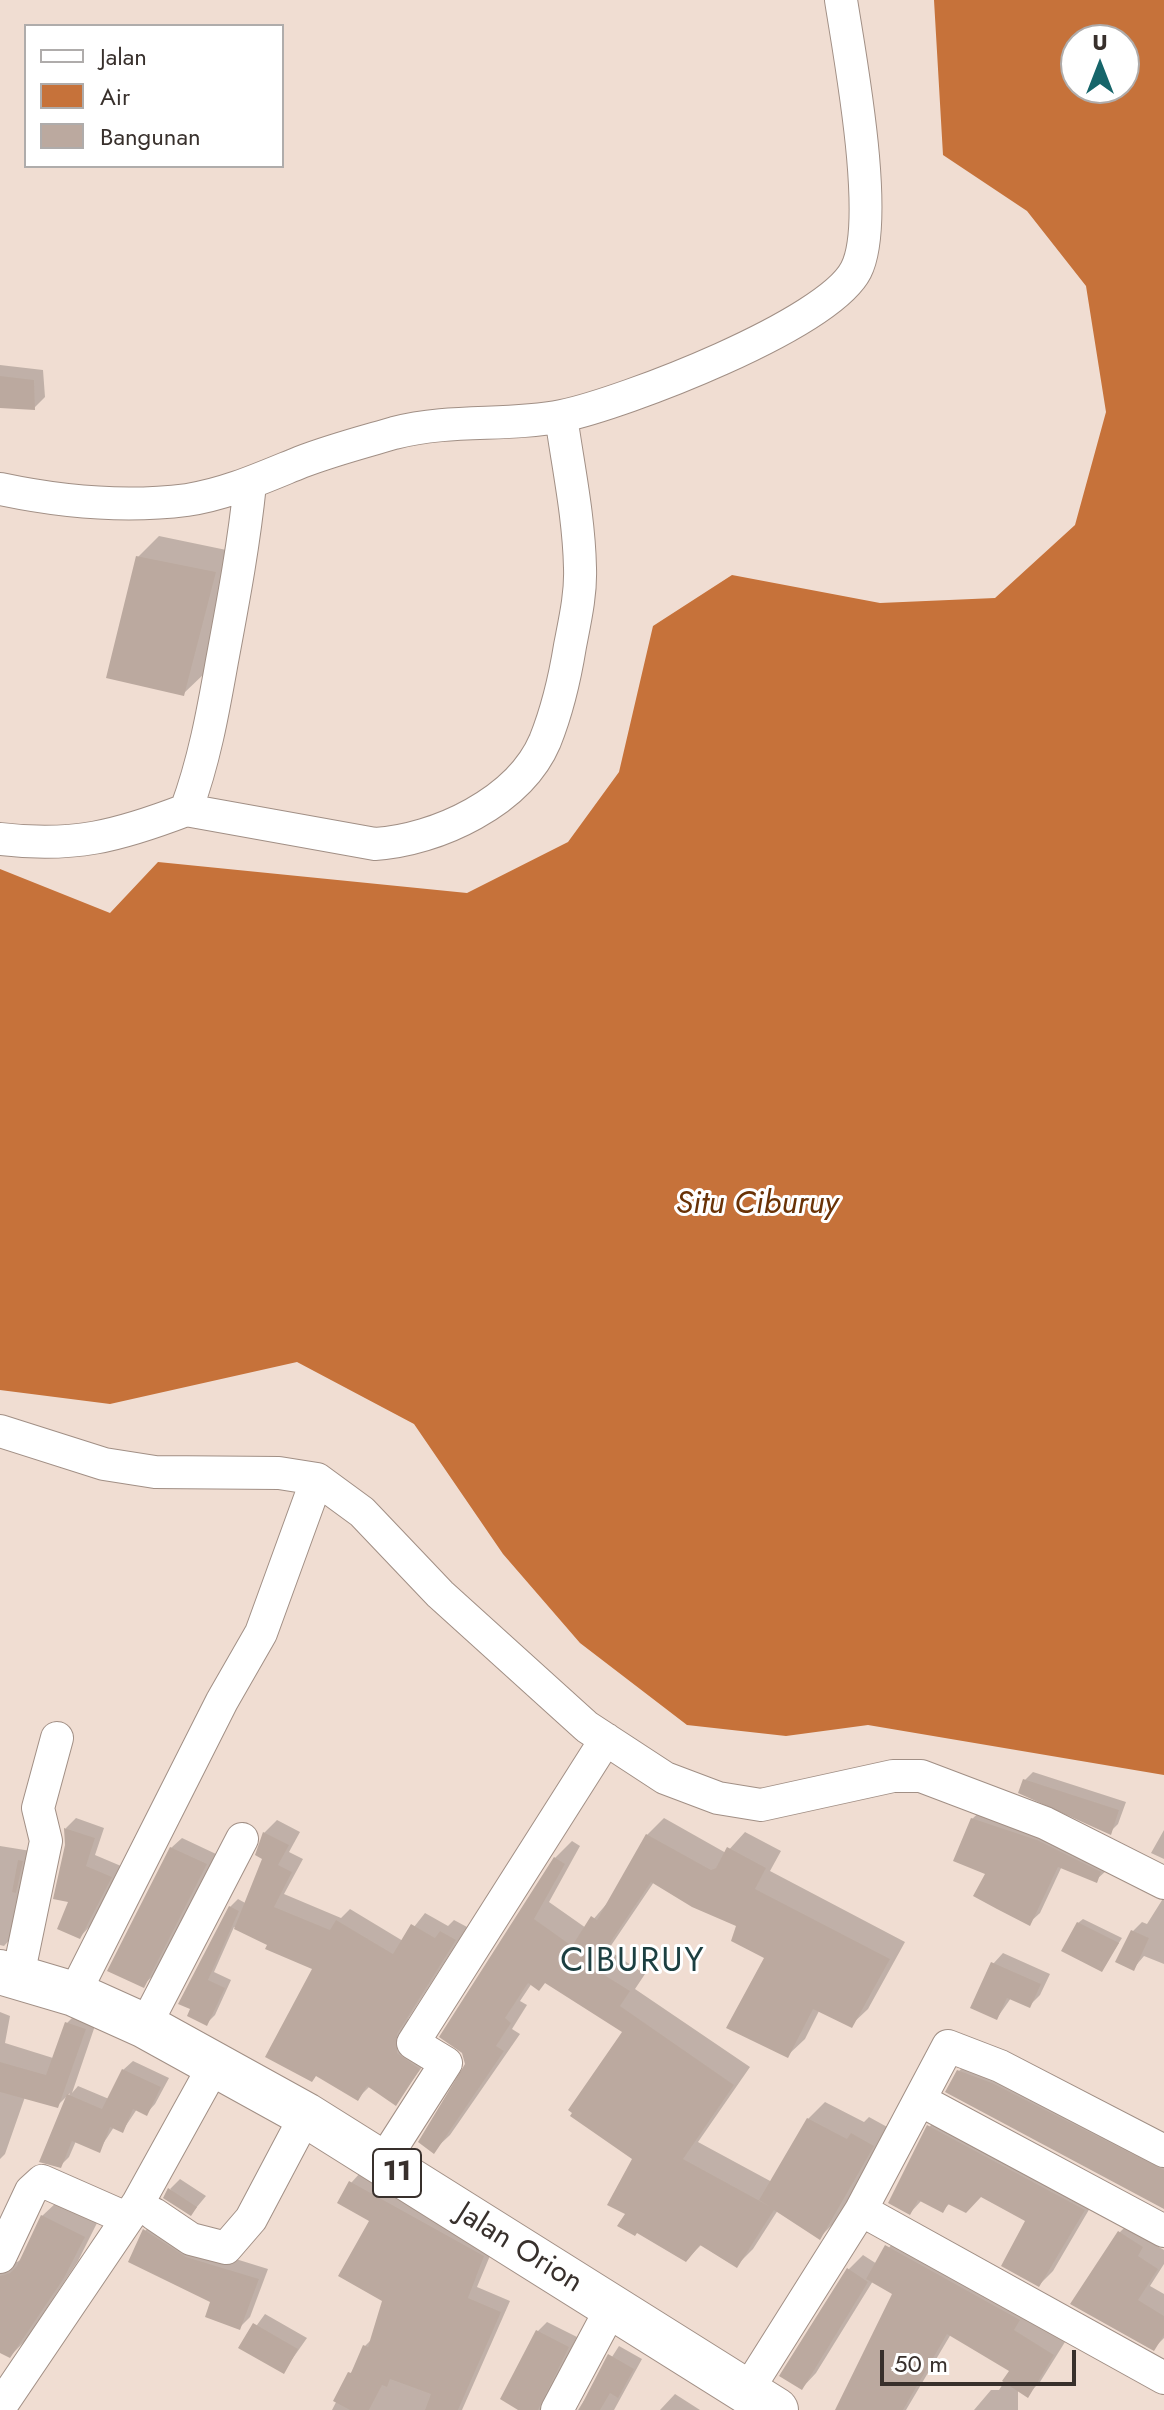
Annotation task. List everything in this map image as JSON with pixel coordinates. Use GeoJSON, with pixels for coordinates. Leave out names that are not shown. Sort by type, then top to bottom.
{"type":"FeatureCollection","features":[{"type":"Feature","properties":{"kind":"highway","name":"Jalan Orion"},"geometry":{"type":"LineString","coordinates":[[9,1974],[74,1994],[145,2026],[306,2115],[761,2400]]}},
{"type":"Feature","properties":{"kind":"street"},"geometry":{"type":"LineString","coordinates":[[0,489],[123,504],[190,499],[250,484],[346,446],[442,422],[561,416],[608,403],[761,341],[815,312],[843,290],[857,268],[864,238],[861,137],[841,0]]}},
{"type":"Feature","properties":{"kind":"street"},"geometry":{"type":"LineString","coordinates":[[0,839],[58,844],[126,833],[186,810],[375,844],[401,842],[433,833],[494,800],[523,774],[544,743],[566,669],[578,600],[580,551],[561,416]]}},
{"type":"Feature","properties":{"kind":"street"},"geometry":{"type":"LineString","coordinates":[[186,810],[200,772],[211,718],[244,543],[250,484]]}},
{"type":"Feature","properties":{"kind":"street"},"geometry":{"type":"LineString","coordinates":[[0,1431],[104,1464],[155,1472],[279,1473],[317,1479],[362,1512],[440,1594],[587,1727],[665,1778],[718,1798],[761,1805],[893,1776],[921,1776],[1045,1823],[1164,1883]]}},
{"type":"Feature","properties":{"kind":"street"},"geometry":{"type":"LineString","coordinates":[[74,1994],[222,1701],[261,1633],[317,1479]]}},
{"type":"Feature","properties":{"kind":"street"},"geometry":{"type":"LineString","coordinates":[[9,1974],[46,1841],[38,1808],[57,1738]]}},
{"type":"Feature","properties":{"kind":"street"},"geometry":{"type":"LineString","coordinates":[[382,2163],[446,2063],[413,2043],[606,1739]]}},
{"type":"Feature","properties":{"kind":"street"},"geometry":{"type":"LineString","coordinates":[[145,2026],[242,1839]]}},
{"type":"Feature","properties":{"kind":"street"},"geometry":{"type":"LineString","coordinates":[[761,2400],[922,2101],[947,2047],[953,2046],[1164,2151]]}},
{"type":"Feature","properties":{"kind":"street"},"geometry":{"type":"LineString","coordinates":[[0,2407],[140,2216],[138,2203],[215,2064]]}},
{"type":"Feature","properties":{"kind":"street"},"geometry":{"type":"LineString","coordinates":[[922,2101],[1164,2231]]}},
{"type":"Feature","properties":{"kind":"street"},"geometry":{"type":"LineString","coordinates":[[0,2257],[31,2191],[42,2181],[140,2216],[191,2239],[226,2248],[251,2219],[306,2115]]}},
{"type":"Feature","properties":{"kind":"street"},"geometry":{"type":"LineString","coordinates":[[861,2210],[1164,2378]]}},
{"type":"Feature","properties":{"kind":"street"},"geometry":{"type":"LineString","coordinates":[[557,2410],[612,2307]]}},
{"type":"Feature","properties":{"kind":"water","name":"Situ Ciburuy"},"geometry":{"type":"Polygon","coordinates":[[[934,0],[1164,0],[1164,1775],[868,1725],[786,1736],[687,1725],[580,1643],[503,1554],[414,1424],[297,1362],[110,1404],[0,1390],[0,869],[110,913],[158,862],[467,893],[568,842],[619,772],[653,626],[732,575],[880,603],[995,598],[1075,525],[1106,412],[1086,286],[1027,211],[943,155],[934,0]]]}},
{"type":"Feature","properties":{"kind":"building"},"geometry":{"type":"Polygon","coordinates":[[[0,376],[34,380],[35,410],[0,408],[0,376]]]}},
{"type":"Feature","properties":{"kind":"building"},"geometry":{"type":"Polygon","coordinates":[[[136,556],[216,572],[184,696],[106,678],[136,556]]]}},
{"type":"Feature","properties":{"kind":"building"},"geometry":{"type":"Polygon","coordinates":[[[1023,1779],[1119,1810],[1111,1835],[1018,1793],[1023,1779]]]}},
{"type":"Feature","properties":{"kind":"building"},"geometry":{"type":"Polygon","coordinates":[[[971,1818],[1037,1840],[1101,1872],[1097,1883],[1058,1867],[1030,1926],[997,1909],[973,1896],[985,1874],[953,1861],[971,1818]]]}},
{"type":"Feature","properties":{"kind":"building"},"geometry":{"type":"Polygon","coordinates":[[[64,1828],[95,1838],[86,1866],[112,1877],[80,1939],[57,1929],[68,1902],[53,1899],[65,1845],[64,1828]]]}},
{"type":"Feature","properties":{"kind":"building"},"geometry":{"type":"Polygon","coordinates":[[[263,1832],[289,1845],[278,1865],[292,1872],[274,1907],[330,1930],[336,1920],[393,1954],[411,1924],[435,1938],[440,1931],[456,1940],[397,2034],[397,2053],[420,2069],[396,2106],[367,2086],[358,2101],[316,2076],[312,2082],[265,2057],[312,1969],[265,1949],[267,1945],[234,1929],[262,1859],[255,1855],[263,1832]]]}},
{"type":"Feature","properties":{"kind":"building"},"geometry":{"type":"Polygon","coordinates":[[[646,1834],[711,1870],[716,1868],[727,1847],[766,1868],[755,1889],[890,1959],[852,2028],[813,2009],[788,2058],[726,2028],[764,1958],[731,1941],[736,1926],[692,1907],[651,1882],[593,1968],[630,1991],[620,2006],[734,2085],[683,2159],[769,2206],[759,2200],[807,2118],[847,2139],[851,2133],[874,2146],[820,2240],[774,2210],[737,2268],[700,2245],[686,2262],[637,2233],[635,2236],[617,2226],[625,2214],[607,2205],[632,2159],[570,2116],[572,2113],[568,2110],[622,2032],[545,1983],[539,1991],[528,1983],[505,2018],[511,2023],[496,2046],[504,2051],[434,2154],[418,2142],[465,2064],[462,2053],[439,2037],[554,1857],[565,1864],[534,1919],[572,1946],[591,1916],[597,1920],[646,1834]]]}},
{"type":"Feature","properties":{"kind":"building"},"geometry":{"type":"Polygon","coordinates":[[[170,1847],[207,1864],[144,1988],[107,1971],[170,1847]]]}},
{"type":"Feature","properties":{"kind":"building"},"geometry":{"type":"Polygon","coordinates":[[[18,1860],[23,1861],[16,1893],[12,1892],[18,1860]]]}},
{"type":"Feature","properties":{"kind":"building"},"geometry":{"type":"Polygon","coordinates":[[[229,1906],[239,1911],[208,1980],[225,1988],[207,2026],[187,2016],[190,2009],[178,2004],[229,1906]]]}},
{"type":"Feature","properties":{"kind":"building"},"geometry":{"type":"Polygon","coordinates":[[[1077,1922],[1119,1943],[1102,1972],[1061,1951],[1077,1922]]]}},
{"type":"Feature","properties":{"kind":"building"},"geometry":{"type":"Polygon","coordinates":[[[1131,1930],[1149,1938],[1134,1971],[1115,1962],[1131,1930]]]}},
{"type":"Feature","properties":{"kind":"building"},"geometry":{"type":"Polygon","coordinates":[[[991,1962],[1041,1984],[1030,2008],[1007,1998],[997,2020],[970,2008],[991,1962]]]}},
{"type":"Feature","properties":{"kind":"building"},"geometry":{"type":"Polygon","coordinates":[[[65,2022],[86,2029],[58,2108],[0,2092],[0,2062],[46,2075],[65,2022]]]}},
{"type":"Feature","properties":{"kind":"building"},"geometry":{"type":"Polygon","coordinates":[[[122,2069],[161,2087],[147,2116],[133,2109],[123,2133],[110,2127],[100,2153],[72,2141],[61,2168],[39,2162],[67,2094],[102,2109],[122,2069]]]}},
{"type":"Feature","properties":{"kind":"building"},"geometry":{"type":"Polygon","coordinates":[[[957,2070],[992,2083],[1164,2170],[1164,2209],[945,2092],[957,2070]]]}},
{"type":"Feature","properties":{"kind":"building"},"geometry":{"type":"Polygon","coordinates":[[[927,2125],[1085,2210],[1039,2287],[1001,2266],[1025,2221],[981,2197],[966,2213],[948,2204],[943,2213],[918,2200],[910,2215],[888,2203],[927,2125]]]}},
{"type":"Feature","properties":{"kind":"building"},"geometry":{"type":"Polygon","coordinates":[[[349,2181],[484,2256],[468,2298],[501,2312],[458,2410],[425,2410],[431,2394],[390,2379],[387,2387],[382,2385],[369,2410],[350,2410],[333,2401],[348,2372],[351,2373],[363,2345],[368,2347],[382,2301],[338,2276],[369,2221],[337,2203],[349,2181]]]}},
{"type":"Feature","properties":{"kind":"building"},"geometry":{"type":"Polygon","coordinates":[[[168,2188],[197,2207],[191,2216],[163,2198],[168,2188]]]}},
{"type":"Feature","properties":{"kind":"building"},"geometry":{"type":"Polygon","coordinates":[[[41,2215],[85,2237],[64,2278],[10,2358],[0,2353],[0,2276],[10,2273],[17,2266],[41,2215]]]}},
{"type":"Feature","properties":{"kind":"building"},"geometry":{"type":"Polygon","coordinates":[[[143,2229],[186,2257],[259,2279],[240,2330],[205,2317],[210,2302],[128,2262],[143,2229]]]}},
{"type":"Feature","properties":{"kind":"building"},"geometry":{"type":"Polygon","coordinates":[[[1118,2231],[1143,2247],[1138,2256],[1158,2269],[1138,2300],[1164,2316],[1164,2335],[1154,2351],[1070,2304],[1118,2231]]]}},
{"type":"Feature","properties":{"kind":"building"},"geometry":{"type":"Polygon","coordinates":[[[885,2245],[1020,2320],[1014,2330],[1054,2355],[1028,2398],[1002,2381],[1009,2371],[947,2334],[903,2410],[835,2410],[892,2294],[866,2279],[885,2245]]]}},
{"type":"Feature","properties":{"kind":"building"},"geometry":{"type":"Polygon","coordinates":[[[847,2268],[868,2282],[802,2390],[779,2376],[847,2268]]]}},
{"type":"Feature","properties":{"kind":"building"},"geometry":{"type":"Polygon","coordinates":[[[253,2323],[298,2349],[284,2374],[238,2348],[253,2323]]]}},
{"type":"Feature","properties":{"kind":"building"},"geometry":{"type":"Polygon","coordinates":[[[536,2330],[569,2347],[538,2410],[518,2410],[500,2399],[536,2330]]]}},
{"type":"Feature","properties":{"kind":"building"},"geometry":{"type":"Polygon","coordinates":[[[608,2354],[634,2369],[618,2398],[610,2393],[600,2410],[579,2410],[608,2354]]]}},
{"type":"Feature","properties":{"kind":"district","name":"CIBURUY"},"geometry":{"type":"Point","coordinates":[633,1963]}}]}
